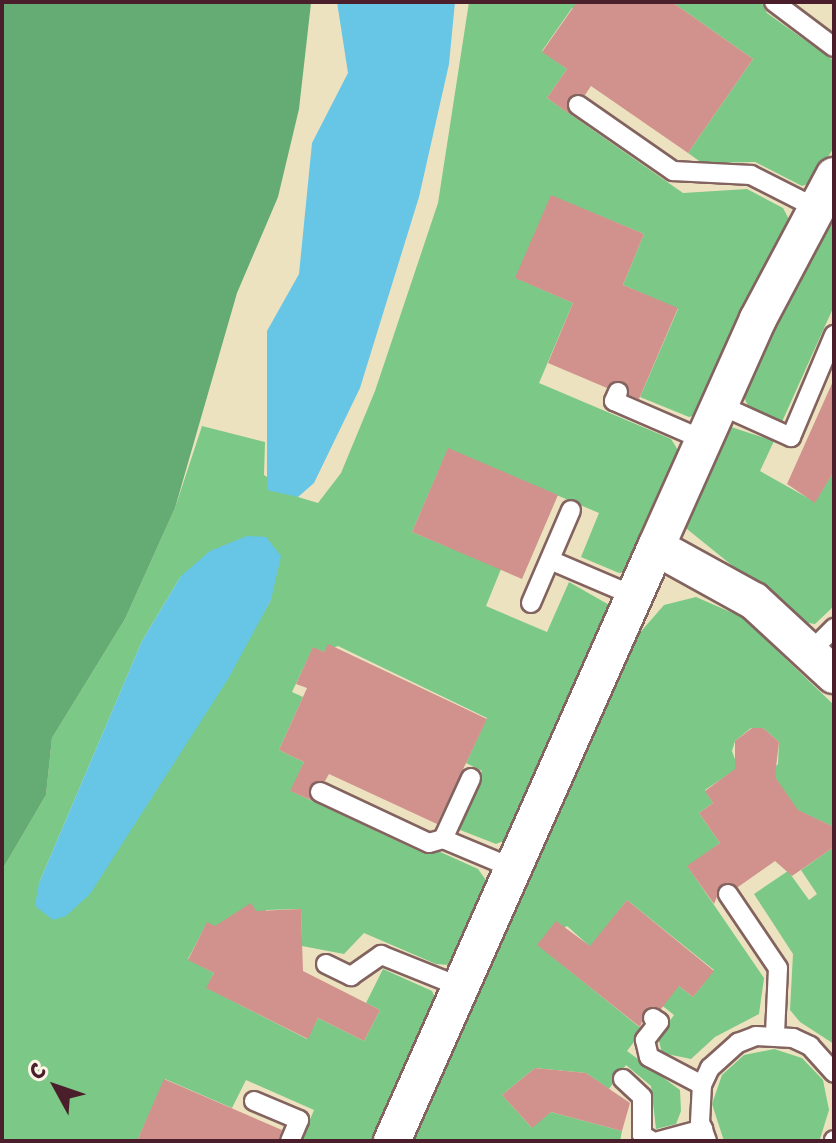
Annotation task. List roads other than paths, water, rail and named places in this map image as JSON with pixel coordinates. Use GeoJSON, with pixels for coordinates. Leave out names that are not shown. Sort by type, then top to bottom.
{"type":"FeatureCollection","features":[{"type":"Feature","properties":{"kind":"street"},"geometry":{"type":"LineString","coordinates":[[392,1141],[510,867],[720,405],[834,176]]}},
{"type":"Feature","properties":{"kind":"street"},"geometry":{"type":"LineString","coordinates":[[656,547],[754,601],[826,651]]}},
{"type":"Feature","properties":{"kind":"lane"},"geometry":{"type":"LineString","coordinates":[[774,2],[834,47]]}},
{"type":"Feature","properties":{"kind":"lane"},"geometry":{"type":"LineString","coordinates":[[578,105],[673,171],[751,175],[816,208]]}},
{"type":"Feature","properties":{"kind":"lane"},"geometry":{"type":"LineString","coordinates":[[720,405],[791,437],[834,335]]}},
{"type":"Feature","properties":{"kind":"lane"},"geometry":{"type":"LineString","coordinates":[[618,392],[614,401],[704,440]]}},
{"type":"Feature","properties":{"kind":"lane"},"geometry":{"type":"LineString","coordinates":[[531,603],[571,510]]}},
{"type":"Feature","properties":{"kind":"lane"},"geometry":{"type":"LineString","coordinates":[[550,560],[634,596]]}},
{"type":"Feature","properties":{"kind":"lane"},"geometry":{"type":"LineString","coordinates":[[443,839],[471,778]]}},
{"type":"Feature","properties":{"kind":"lane"},"geometry":{"type":"LineString","coordinates":[[320,792],[429,843],[443,839],[510,867]]}},
{"type":"Feature","properties":{"kind":"lane"},"geometry":{"type":"LineString","coordinates":[[728,894],[778,968],[775,1035]]}},
{"type":"Feature","properties":{"kind":"lane"},"geometry":{"type":"LineString","coordinates":[[326,964],[348,984],[381,955],[458,986]]}},
{"type":"Feature","properties":{"kind":"lane"},"geometry":{"type":"LineString","coordinates":[[653,1018],[659,1022],[645,1040],[649,1057],[702,1085]]}},
{"type":"Feature","properties":{"kind":"lane"},"geometry":{"type":"LineString","coordinates":[[659,1141],[705,1135],[702,1085],[710,1068],[738,1043],[775,1035],[810,1046],[834,1073]]}},
{"type":"Feature","properties":{"kind":"lane"},"geometry":{"type":"LineString","coordinates":[[623,1079],[642,1097],[635,1118],[642,1135],[652,1141]]}},
{"type":"Feature","properties":{"kind":"lane"},"geometry":{"type":"LineString","coordinates":[[254,1101],[299,1120],[290,1141]]}},
{"type":"Feature","properties":{"kind":"water"},"geometry":{"type":"Polygon","coordinates":[[[337,2],[455,2],[449,64],[419,197],[360,388],[314,483],[298,497],[267,490],[267,331],[299,274],[312,143],[348,73],[337,2]]]}},
{"type":"Feature","properties":{"kind":"water"},"geometry":{"type":"Polygon","coordinates":[[[247,536],[266,537],[281,556],[271,600],[228,679],[90,894],[66,916],[53,920],[35,906],[39,883],[142,641],[181,576],[210,551],[247,536]]]}}]}
